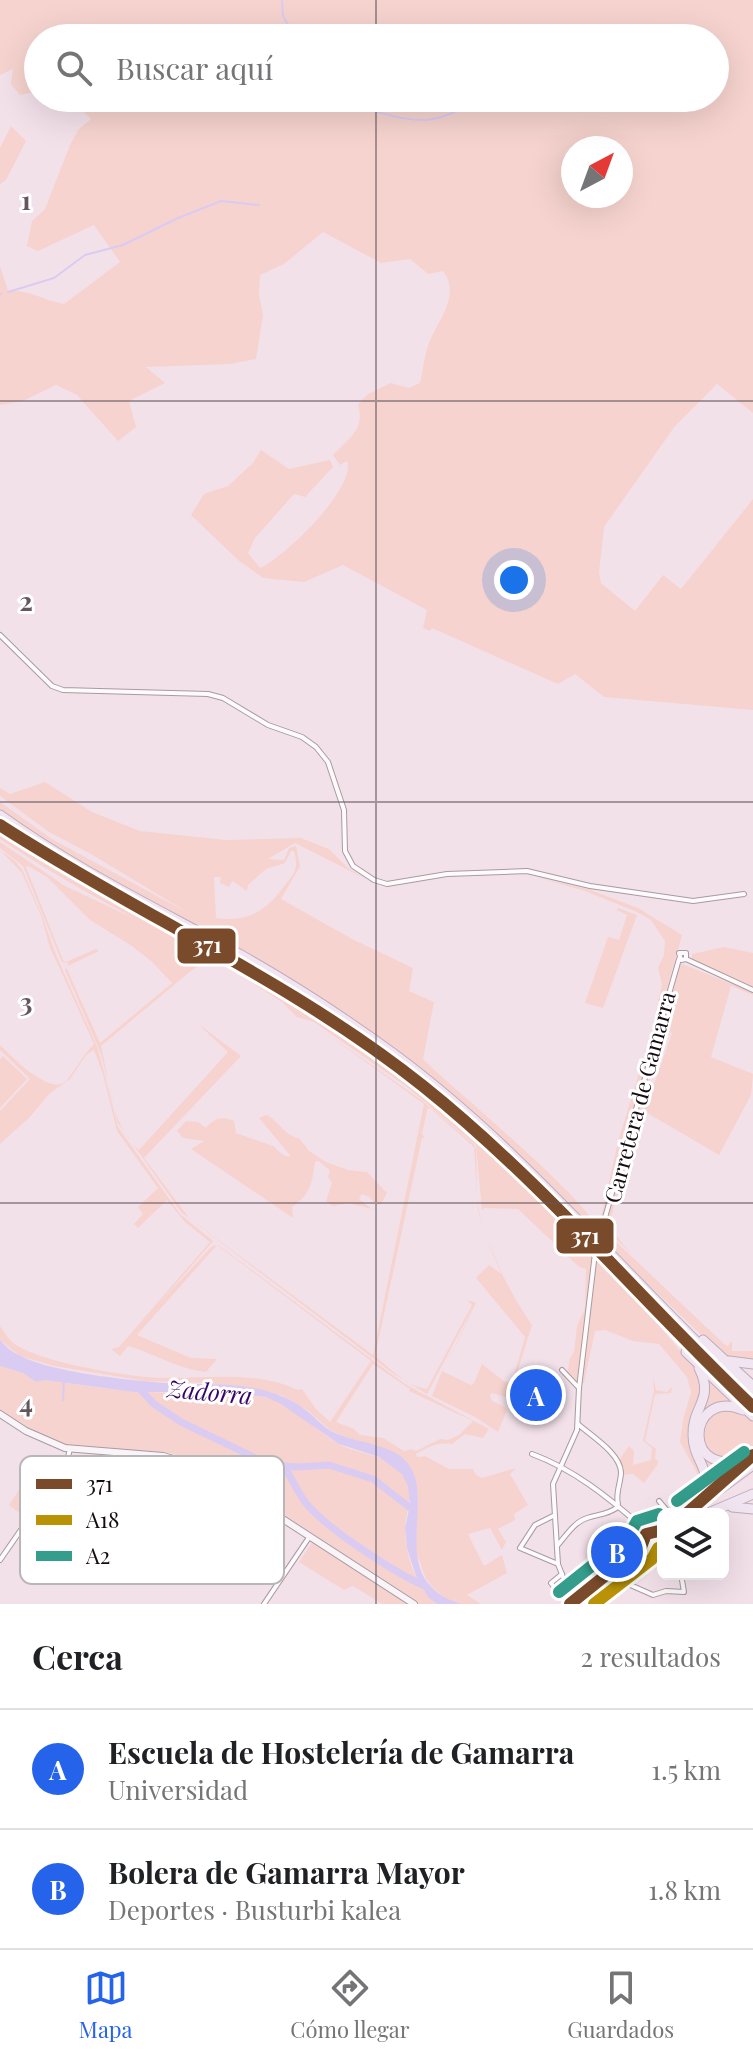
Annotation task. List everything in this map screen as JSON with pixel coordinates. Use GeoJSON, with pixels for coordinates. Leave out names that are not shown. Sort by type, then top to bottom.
{"type":"FeatureCollection","features":[{"type":"Feature","properties":{"kind":"highway"},"geometry":{"type":"LineString","coordinates":[[0,815],[69,860],[290,983],[395,1055],[468,1112],[516,1156],[693,1339],[753,1396]]}},
{"type":"Feature","properties":{"kind":"highway"},"geometry":{"type":"LineString","coordinates":[[0,825],[63,866],[285,990],[433,1094],[511,1162],[751,1411]]}},
{"type":"Feature","properties":{"kind":"highway"},"geometry":{"type":"LineString","coordinates":[[636,1278],[753,1386]]}},
{"type":"Feature","properties":{"kind":"highway"},"geometry":{"type":"LineString","coordinates":[[644,1300],[664,1328],[695,1361],[751,1411]]}},
{"type":"Feature","properties":{"kind":"highway"},"geometry":{"type":"LineString","coordinates":[[722,1357],[735,1363],[753,1364]]}},
{"type":"Feature","properties":{"kind":"highway"},"geometry":{"type":"LineString","coordinates":[[695,1361],[706,1389],[692,1433],[707,1475],[704,1497]]}},
{"type":"Feature","properties":{"kind":"highway"},"geometry":{"type":"LineString","coordinates":[[751,1411],[731,1405],[717,1407],[704,1417],[698,1433],[704,1451],[718,1462],[734,1463],[752,1459]]}},
{"type":"Feature","properties":{"kind":"highway"},"geometry":{"type":"LineString","coordinates":[[693,1508],[752,1459]]}},
{"type":"Feature","properties":{"kind":"highway"},"geometry":{"type":"LineString","coordinates":[[693,1508],[752,1459]]}},
{"type":"Feature","properties":{"kind":"highway"},"geometry":{"type":"LineString","coordinates":[[694,1508],[753,1471]]}},
{"type":"Feature","properties":{"kind":"highway"},"geometry":{"type":"LineString","coordinates":[[725,1508],[753,1494]]}},
{"type":"Feature","properties":{"kind":"highway"},"geometry":{"type":"LineString","coordinates":[[729,1508],[753,1509]]}},
{"type":"Feature","properties":{"kind":"highway"},"geometry":{"type":"LineString","coordinates":[[653,1548],[646,1534],[657,1532]]}},
{"type":"Feature","properties":{"kind":"highway"},"geometry":{"type":"LineString","coordinates":[[578,1604],[639,1555],[653,1548]]}},
{"type":"Feature","properties":{"kind":"highway"},"geometry":{"type":"LineString","coordinates":[[568,1604],[597,1580],[653,1548]]}},
{"type":"Feature","properties":{"kind":"main road"},"geometry":{"type":"LineString","coordinates":[[0,1414],[35,1435],[70,1449],[163,1456]]}},
{"type":"Feature","properties":{"kind":"main road"},"geometry":{"type":"LineString","coordinates":[[284,1519],[414,1604]]}},
{"type":"Feature","properties":{"kind":"street"},"geometry":{"type":"LineString","coordinates":[[0,635],[52,686],[63,690],[208,694],[223,698],[268,725],[302,737],[316,747],[328,762],[344,810],[345,851],[353,866],[374,880],[387,884],[448,872],[535,872],[590,886],[693,901],[744,894]]}},
{"type":"Feature","properties":{"kind":"street","name":"Carretera de Gamarra"},"geometry":{"type":"LineString","coordinates":[[600,1235],[679,953],[683,951],[686,959],[753,990]]}},
{"type":"Feature","properties":{"kind":"street"},"geometry":{"type":"LineString","coordinates":[[568,1604],[568,1590],[558,1564],[553,1484],[578,1424],[579,1388],[595,1253]]}},
{"type":"Feature","properties":{"kind":"street"},"geometry":{"type":"LineString","coordinates":[[562,1370],[579,1388]]}},
{"type":"Feature","properties":{"kind":"street"},"geometry":{"type":"LineString","coordinates":[[578,1424],[614,1456],[620,1466],[618,1507]]}},
{"type":"Feature","properties":{"kind":"street"},"geometry":{"type":"LineString","coordinates":[[68,1456],[70,1449]]}},
{"type":"Feature","properties":{"kind":"street"},"geometry":{"type":"LineString","coordinates":[[532,1454],[554,1462],[605,1495],[639,1528],[653,1548]]}},
{"type":"Feature","properties":{"kind":"street"},"geometry":{"type":"LineString","coordinates":[[659,1501],[665,1508]]}},
{"type":"Feature","properties":{"kind":"street"},"geometry":{"type":"LineString","coordinates":[[557,1546],[576,1525],[618,1507]]}},
{"type":"Feature","properties":{"kind":"street"},"geometry":{"type":"LineString","coordinates":[[553,1516],[535,1525],[520,1548],[558,1564]]}},
{"type":"Feature","properties":{"kind":"street"},"geometry":{"type":"LineString","coordinates":[[562,1574],[551,1583],[561,1593],[568,1590],[587,1565],[613,1540],[639,1528],[657,1531]]}},
{"type":"Feature","properties":{"kind":"street"},"geometry":{"type":"LineString","coordinates":[[0,1560],[20,1531]]}},
{"type":"Feature","properties":{"kind":"street"},"geometry":{"type":"LineString","coordinates":[[284,1574],[310,1536]]}},
{"type":"Feature","properties":{"kind":"street"},"geometry":{"type":"LineString","coordinates":[[587,1565],[598,1573]]}},
{"type":"Feature","properties":{"kind":"street"},"geometry":{"type":"LineString","coordinates":[[611,1577],[653,1595],[666,1591],[684,1592],[682,1580]]}},
{"type":"Feature","properties":{"kind":"street"},"geometry":{"type":"LineString","coordinates":[[264,1604],[278,1584]]}},
{"type":"Feature","properties":{"kind":"shaded area"},"geometry":{"type":"Polygon","coordinates":[[[0,0],[753,0],[753,413],[717,384],[675,426],[604,527],[599,572],[601,583],[635,611],[663,575],[681,589],[753,499],[753,710],[604,697],[575,674],[558,684],[432,628],[430,631],[423,628],[427,610],[343,565],[304,582],[263,578],[238,560],[191,515],[204,494],[228,486],[253,463],[261,450],[289,469],[330,460],[333,467],[305,497],[294,494],[255,538],[248,553],[260,568],[301,537],[330,504],[347,473],[347,461],[340,465],[333,455],[358,427],[358,404],[368,394],[391,383],[409,388],[420,383],[428,346],[449,299],[448,280],[443,271],[428,274],[410,259],[381,263],[323,232],[284,264],[260,275],[259,295],[263,315],[256,359],[230,364],[146,367],[165,383],[129,401],[136,427],[118,441],[77,395],[56,385],[23,401],[0,405],[0,266],[8,291],[23,292],[64,304],[120,262],[94,225],[38,251],[27,246],[32,221],[45,209],[70,145],[79,129],[91,119],[84,112],[729,112],[729,24],[24,24],[24,94],[20,95],[11,84],[13,69],[0,75],[0,0]]]}},
{"type":"Feature","properties":{"kind":"shaded area"},"geometry":{"type":"Polygon","coordinates":[[[11,126],[26,141],[6,180],[0,184],[0,148],[11,126]]]}},
{"type":"Feature","properties":{"kind":"shaded area"},"geometry":{"type":"Polygon","coordinates":[[[45,782],[92,812],[140,831],[226,840],[301,838],[329,849],[348,868],[366,879],[295,843],[268,859],[284,860],[289,848],[296,846],[300,866],[281,899],[352,939],[413,968],[409,991],[434,1002],[423,1059],[550,1174],[593,1220],[599,1234],[486,1124],[394,1048],[300,986],[95,871],[0,812],[0,802],[52,839],[190,914],[49,832],[0,796],[0,788],[10,794],[45,782]],[[294,851],[285,863],[266,869],[248,885],[247,891],[232,881],[229,887],[220,883],[221,877],[214,877],[216,918],[248,916],[264,908],[291,878],[296,863],[294,851]]]}},
{"type":"Feature","properties":{"kind":"shaded area"},"geometry":{"type":"Polygon","coordinates":[[[0,829],[292,998],[427,1093],[508,1163],[594,1252],[578,1383],[567,1374],[577,1326],[585,1308],[586,1269],[579,1267],[518,1209],[484,1208],[482,1211],[476,1145],[407,1087],[314,1022],[297,1017],[282,1002],[212,957],[101,1046],[109,1086],[101,1054],[66,968],[100,1043],[172,983],[152,962],[90,920],[47,877],[28,866],[63,960],[66,962],[96,949],[99,951],[67,967],[69,963],[62,962],[23,866],[0,848],[0,842],[65,886],[133,918],[0,839],[0,829]]]}},
{"type":"Feature","properties":{"kind":"shaded area"},"geometry":{"type":"Polygon","coordinates":[[[0,850],[23,871],[98,1049],[118,1127],[180,1214],[213,1241],[157,1306],[212,1246],[217,1245],[137,1335],[191,1358],[217,1359],[206,1372],[186,1368],[128,1346],[120,1356],[111,1349],[119,1347],[210,1242],[185,1222],[167,1200],[138,1228],[134,1224],[143,1214],[138,1207],[158,1188],[117,1131],[94,1050],[86,1055],[70,1079],[49,1094],[30,1117],[0,1144],[0,1111],[30,1079],[0,1050],[0,1045],[32,1074],[52,1084],[60,1084],[67,1080],[94,1044],[49,945],[42,918],[22,873],[0,850]]]}},
{"type":"Feature","properties":{"kind":"shaded area"},"geometry":{"type":"Polygon","coordinates":[[[539,878],[588,889],[638,908],[682,935],[601,1224],[596,1219],[601,1218],[618,1142],[652,1030],[662,984],[658,968],[664,955],[665,941],[651,920],[637,912],[585,891],[539,878]]]}},
{"type":"Feature","properties":{"kind":"shaded area"},"geometry":{"type":"Polygon","coordinates":[[[618,908],[637,915],[603,1008],[585,1003],[608,937],[619,940],[627,915],[618,908]]]}},
{"type":"Feature","properties":{"kind":"shaded area"},"geometry":{"type":"Polygon","coordinates":[[[724,947],[753,953],[753,988],[692,961],[692,954],[724,947]]]}},
{"type":"Feature","properties":{"kind":"shaded area"},"geometry":{"type":"Polygon","coordinates":[[[682,964],[753,992],[753,995],[731,986],[711,1057],[753,1074],[751,1095],[719,1155],[644,1111],[608,1226],[633,1256],[605,1227],[653,1056],[648,1088],[652,1090],[672,1033],[660,1028],[678,966],[682,964]]]}},
{"type":"Feature","properties":{"kind":"shaded area"},"geometry":{"type":"Polygon","coordinates":[[[197,1023],[241,1056],[144,1158],[189,1218],[373,1355],[424,1104],[316,1026],[420,1099],[474,1144],[476,1149],[478,1205],[488,1242],[486,1237],[478,1210],[474,1147],[428,1108],[422,1134],[425,1138],[422,1138],[375,1356],[406,1381],[427,1389],[472,1305],[467,1300],[476,1303],[445,1368],[474,1305],[427,1394],[391,1372],[181,1212],[131,1142],[139,1150],[228,1052],[197,1023]]]}},
{"type":"Feature","properties":{"kind":"shaded area"},"geometry":{"type":"Polygon","coordinates":[[[3,1056],[27,1079],[0,1108],[0,1059],[3,1056]]]}},
{"type":"Feature","properties":{"kind":"shaded area"},"geometry":{"type":"Polygon","coordinates":[[[266,1115],[326,1162],[348,1170],[367,1172],[387,1193],[381,1204],[376,1205],[362,1194],[359,1199],[372,1209],[349,1203],[333,1206],[326,1201],[332,1183],[328,1177],[330,1171],[319,1161],[315,1162],[306,1193],[292,1207],[293,1218],[191,1149],[204,1141],[183,1138],[177,1131],[186,1121],[198,1122],[206,1128],[215,1120],[230,1119],[234,1121],[236,1133],[273,1146],[289,1157],[259,1118],[266,1115]]]}},
{"type":"Feature","properties":{"kind":"shaded area"},"geometry":{"type":"Polygon","coordinates":[[[603,1232],[724,1344],[728,1346],[732,1341],[732,1351],[753,1351],[753,1361],[732,1359],[715,1348],[633,1270],[602,1237],[603,1232]]]}},
{"type":"Feature","properties":{"kind":"shaded area"},"geometry":{"type":"Polygon","coordinates":[[[217,1245],[405,1384],[489,1429],[483,1438],[465,1434],[452,1444],[433,1446],[416,1454],[449,1469],[473,1469],[482,1478],[516,1468],[510,1474],[528,1505],[514,1514],[515,1520],[498,1529],[506,1542],[502,1550],[490,1528],[468,1534],[484,1566],[502,1555],[507,1573],[467,1595],[481,1604],[461,1604],[448,1600],[426,1579],[415,1549],[418,1496],[409,1465],[330,1430],[307,1410],[281,1395],[208,1383],[145,1381],[54,1366],[20,1356],[0,1340],[0,1326],[11,1341],[22,1348],[76,1365],[146,1377],[262,1379],[302,1389],[330,1422],[371,1361],[217,1245]],[[373,1364],[336,1422],[354,1429],[360,1435],[383,1438],[404,1451],[416,1451],[440,1439],[448,1440],[459,1435],[473,1421],[410,1389],[373,1364]]]}},
{"type":"Feature","properties":{"kind":"shaded area"},"geometry":{"type":"Polygon","coordinates":[[[596,1255],[621,1280],[697,1371],[703,1388],[693,1420],[704,1476],[700,1495],[701,1480],[680,1442],[691,1392],[687,1377],[659,1344],[633,1341],[605,1330],[595,1331],[584,1383],[581,1383],[596,1255]]]}},
{"type":"Feature","properties":{"kind":"shaded area"},"geometry":{"type":"Polygon","coordinates":[[[489,1265],[503,1275],[532,1325],[509,1398],[490,1395],[492,1401],[507,1410],[498,1432],[432,1396],[442,1371],[471,1385],[482,1364],[505,1382],[512,1383],[525,1337],[476,1278],[489,1265]]]}},
{"type":"Feature","properties":{"kind":"shaded area"},"geometry":{"type":"Polygon","coordinates":[[[0,1366],[23,1373],[36,1382],[44,1380],[134,1391],[259,1396],[278,1402],[339,1444],[382,1459],[403,1475],[410,1495],[405,1528],[407,1549],[418,1580],[437,1604],[420,1604],[284,1514],[284,1456],[180,1456],[66,1445],[29,1429],[0,1410],[0,1366]]]}},
{"type":"Feature","properties":{"kind":"shaded area"},"geometry":{"type":"Polygon","coordinates":[[[705,1375],[735,1404],[724,1403],[707,1412],[699,1448],[729,1466],[738,1464],[708,1492],[697,1448],[705,1375]]]}},
{"type":"Feature","properties":{"kind":"shaded area"},"geometry":{"type":"Polygon","coordinates":[[[653,1376],[656,1390],[667,1392],[672,1387],[671,1393],[655,1394],[645,1441],[656,1449],[658,1464],[644,1483],[633,1474],[623,1475],[619,1460],[629,1446],[634,1451],[633,1465],[651,1460],[652,1448],[643,1441],[654,1391],[653,1376]]]}},
{"type":"Feature","properties":{"kind":"shaded area"},"geometry":{"type":"Polygon","coordinates":[[[718,1410],[741,1411],[753,1419],[753,1450],[724,1461],[706,1451],[704,1428],[718,1410]]]}},
{"type":"Feature","properties":{"kind":"shaded area"},"geometry":{"type":"Polygon","coordinates":[[[20,1488],[20,1513],[9,1505],[20,1488]]]}},
{"type":"Feature","properties":{"kind":"shaded area"},"geometry":{"type":"Polygon","coordinates":[[[313,1541],[409,1604],[382,1604],[353,1586],[344,1590],[299,1562],[313,1541]]]}},
{"type":"Feature","properties":{"kind":"water","name":"Zadorra"},"geometry":{"type":"Polygon","coordinates":[[[0,1340],[6,1347],[33,1361],[75,1372],[149,1382],[240,1386],[271,1392],[301,1407],[331,1431],[394,1452],[410,1466],[417,1485],[417,1552],[422,1573],[436,1591],[461,1604],[437,1604],[428,1597],[416,1576],[407,1548],[405,1528],[410,1505],[408,1486],[402,1474],[379,1457],[339,1444],[266,1397],[222,1392],[134,1392],[45,1380],[36,1382],[23,1373],[0,1366],[0,1340]]]}},
{"type":"Feature","properties":{"kind":"waterway"},"geometry":{"type":"LineString","coordinates":[[282,0],[283,16],[287,24]]}},
{"type":"Feature","properties":{"kind":"waterway"},"geometry":{"type":"LineString","coordinates":[[378,112],[415,120],[433,119],[454,112]]}},
{"type":"Feature","properties":{"kind":"waterway"},"geometry":{"type":"LineString","coordinates":[[8,292],[54,278],[85,255],[123,245],[221,201],[259,205]]}},
{"type":"Feature","properties":{"kind":"waterway"},"geometry":{"type":"LineString","coordinates":[[63,1400],[64,1381]]}},
{"type":"Feature","properties":{"kind":"waterway","name":"Zadorra"},"geometry":{"type":"LineString","coordinates":[[136,1385],[154,1404],[181,1422],[251,1456]]}},
{"type":"Feature","properties":{"kind":"waterway"},"geometry":{"type":"LineString","coordinates":[[284,1466],[329,1465],[373,1479],[413,1510]]}},
{"type":"Feature","properties":{"kind":"waterway"},"geometry":{"type":"LineString","coordinates":[[284,1466],[303,1499],[326,1522],[379,1561],[427,1587]]}},
{"type":"Feature","properties":{"kind":"transit line","name":"371"},"geometry":{"type":"LineString","coordinates":[[0,825],[269,981],[322,1014],[423,1086],[510,1162],[753,1407]]}},
{"type":"Feature","properties":{"kind":"transit line","name":"A2"},"geometry":{"type":"LineString","coordinates":[[677,1501],[744,1452]]}},
{"type":"Feature","properties":{"kind":"transit line","name":"371"},"geometry":{"type":"LineString","coordinates":[[693,1508],[753,1455]]}},
{"type":"Feature","properties":{"kind":"transit line","name":"A2"},"geometry":{"type":"LineString","coordinates":[[559,1592],[628,1537],[637,1521],[657,1515]]}},
{"type":"Feature","properties":{"kind":"transit line","name":"371"},"geometry":{"type":"LineString","coordinates":[[570,1604],[641,1547],[646,1534],[657,1531]]}},
{"type":"Feature","properties":{"kind":"transit line","name":"A18"},"geometry":{"type":"LineString","coordinates":[[594,1604],[652,1559],[657,1550]]}},
{"type":"Feature","properties":{"kind":"place","name":"Escuela de Hostelería de Gamarra"},"geometry":{"type":"Point","coordinates":[536,1395]}},
{"type":"Feature","properties":{"kind":"place","name":"Bolera de Gamarra Mayor"},"geometry":{"type":"Point","coordinates":[617,1552]}}]}
